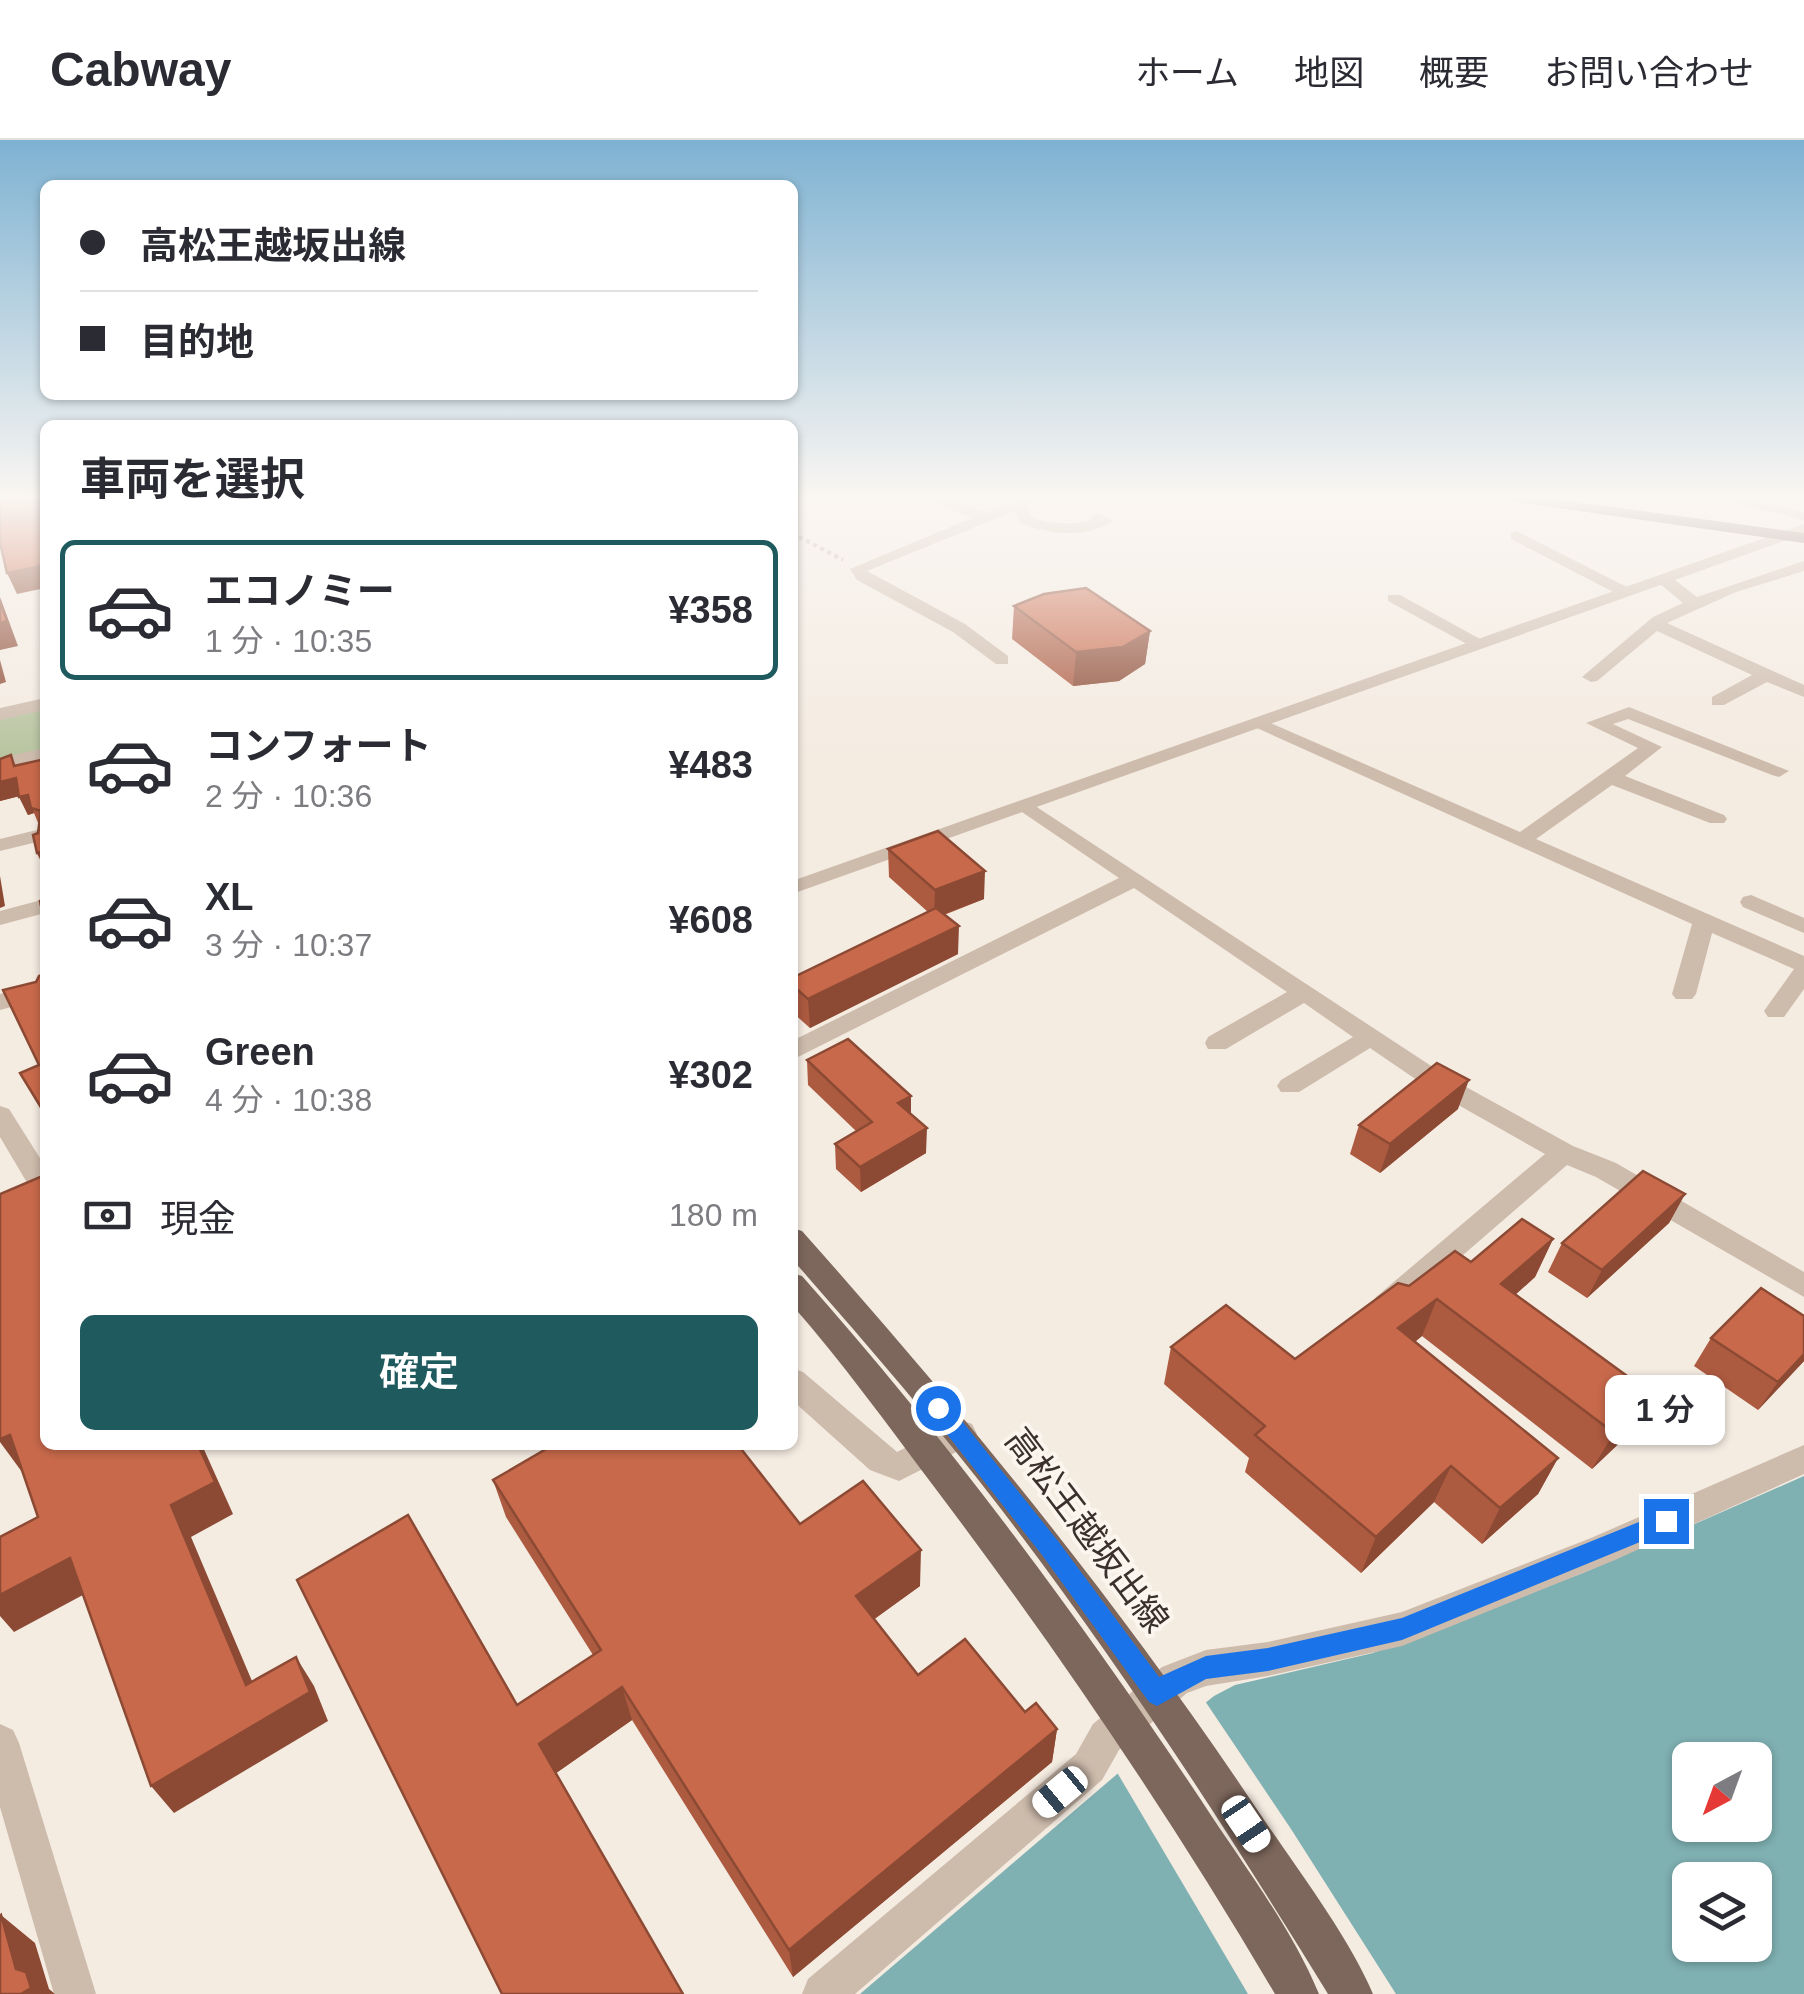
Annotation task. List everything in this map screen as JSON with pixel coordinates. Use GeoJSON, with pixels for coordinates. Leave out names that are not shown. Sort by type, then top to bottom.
{"type":"FeatureCollection","features":[{"type":"Feature","properties":{"kind":"main road","name":"高松王越坂出線"},"geometry":{"type":"LineString","coordinates":[[798,1246],[961,1434],[1163,1703],[1264,1852],[1352,1994]]}},
{"type":"Feature","properties":{"kind":"main road"},"geometry":{"type":"LineString","coordinates":[[798,1291],[1020,1570],[1132,1728],[1231,1878],[1298,1994]]}},
{"type":"Feature","properties":{"kind":"street"},"geometry":{"type":"LineString","coordinates":[[878,585],[959,628],[1002,660]]}},
{"type":"Feature","properties":{"kind":"street"},"geometry":{"type":"LineString","coordinates":[[1610,585],[1627,593]]}},
{"type":"Feature","properties":{"kind":"street"},"geometry":{"type":"LineString","coordinates":[[798,886],[1652,585]]}},
{"type":"Feature","properties":{"kind":"street"},"geometry":{"type":"LineString","coordinates":[[1672,585],[1694,602]]}},
{"type":"Feature","properties":{"kind":"street"},"geometry":{"type":"LineString","coordinates":[[1659,626],[1659,621],[1694,602],[1737,585]]}},
{"type":"Feature","properties":{"kind":"street"},"geometry":{"type":"LineString","coordinates":[[1394,598],[1482,645]]}},
{"type":"Feature","properties":{"kind":"street"},"geometry":{"type":"LineString","coordinates":[[1591,677],[1651,626],[1659,626],[1804,692]]}},
{"type":"Feature","properties":{"kind":"street"},"geometry":{"type":"LineString","coordinates":[[1718,701],[1766,674]]}},
{"type":"Feature","properties":{"kind":"street"},"geometry":{"type":"LineString","coordinates":[[0,714],[40,705]]}},
{"type":"Feature","properties":{"kind":"street"},"geometry":{"type":"LineString","coordinates":[[1522,840],[1652,747],[1595,723],[1629,712],[1779,771]]}},
{"type":"Feature","properties":{"kind":"street"},"geometry":{"type":"LineString","coordinates":[[1257,724],[1804,969],[1776,1011]]}},
{"type":"Feature","properties":{"kind":"street"},"geometry":{"type":"LineString","coordinates":[[0,764],[40,755]]}},
{"type":"Feature","properties":{"kind":"street"},"geometry":{"type":"LineString","coordinates":[[1610,777],[1717,820]]}},
{"type":"Feature","properties":{"kind":"street"},"geometry":{"type":"LineString","coordinates":[[1026,806],[1438,1082],[1564,1153],[1606,1170],[1804,1286]]}},
{"type":"Feature","properties":{"kind":"street"},"geometry":{"type":"LineString","coordinates":[[0,845],[40,835]]}},
{"type":"Feature","properties":{"kind":"street"},"geometry":{"type":"LineString","coordinates":[[798,1049],[1136,879]]}},
{"type":"Feature","properties":{"kind":"street"},"geometry":{"type":"LineString","coordinates":[[1751,902],[1799,924],[1771,951]]}},
{"type":"Feature","properties":{"kind":"street"},"geometry":{"type":"LineString","coordinates":[[0,918],[40,907]]}},
{"type":"Feature","properties":{"kind":"street"},"geometry":{"type":"LineString","coordinates":[[1684,994],[1704,921]]}},
{"type":"Feature","properties":{"kind":"street"},"geometry":{"type":"LineString","coordinates":[[0,1002],[40,991]]}},
{"type":"Feature","properties":{"kind":"street"},"geometry":{"type":"LineString","coordinates":[[1216,1044],[1304,992]]}},
{"type":"Feature","properties":{"kind":"street"},"geometry":{"type":"LineString","coordinates":[[1290,1086],[1370,1036]]}},
{"type":"Feature","properties":{"kind":"street"},"geometry":{"type":"LineString","coordinates":[[0,1115],[40,1177]]}},
{"type":"Feature","properties":{"kind":"street"},"geometry":{"type":"LineString","coordinates":[[1386,1306],[1564,1153]]}},
{"type":"Feature","properties":{"kind":"street"},"geometry":{"type":"LineString","coordinates":[[14,1195],[40,1185]]}},
{"type":"Feature","properties":{"kind":"street"},"geometry":{"type":"LineString","coordinates":[[798,1386],[881,1460],[899,1467],[961,1434]]}},
{"type":"Feature","properties":{"kind":"street"},"geometry":{"type":"LineString","coordinates":[[824,1994],[1090,1768],[1106,1737],[1132,1728],[1163,1703],[1175,1680],[1206,1668],[1268,1659],[1402,1629],[1603,1549],[1804,1460]]}},
{"type":"Feature","properties":{"kind":"street"},"geometry":{"type":"LineString","coordinates":[[0,1743],[75,1994]]}},
{"type":"Feature","properties":{"kind":"green space"},"geometry":{"type":"Polygon","coordinates":[[[40,708],[40,751],[0,761],[0,717],[40,708]]]}},
{"type":"Feature","properties":{"kind":"water"},"geometry":{"type":"Polygon","coordinates":[[[1804,1476],[1804,1994],[860,1994],[1214,1696],[1235,1685],[1373,1653],[1583,1573],[1804,1476]]]}},
{"type":"Feature","properties":{"kind":"pier"},"geometry":{"type":"Polygon","coordinates":[[[1203,1698],[1396,1994],[1248,1994],[1115,1769],[1203,1698]]]}},
{"type":"Feature","properties":{"kind":"building"},"geometry":{"type":"Polygon","coordinates":[[[1086,588],[1150,631],[1123,647],[1076,652],[1014,606],[1044,594],[1086,588]]]}},
{"type":"Feature","properties":{"kind":"building"},"geometry":{"type":"Polygon","coordinates":[[[0,601],[7,621],[0,623],[0,601]]]}},
{"type":"Feature","properties":{"kind":"building"},"geometry":{"type":"Polygon","coordinates":[[[11,755],[14,766],[40,760],[40,811],[31,808],[28,795],[19,797],[16,778],[0,782],[0,759],[11,755]]]}},
{"type":"Feature","properties":{"kind":"building"},"geometry":{"type":"Polygon","coordinates":[[[40,818],[37,853],[33,835],[38,833],[40,818]]]}},
{"type":"Feature","properties":{"kind":"building"},"geometry":{"type":"Polygon","coordinates":[[[938,831],[985,871],[935,890],[888,849],[938,831]]]}},
{"type":"Feature","properties":{"kind":"building"},"geometry":{"type":"Polygon","coordinates":[[[936,908],[959,926],[808,999],[798,990],[798,975],[936,908]]]}},
{"type":"Feature","properties":{"kind":"building"},"geometry":{"type":"Polygon","coordinates":[[[39,976],[40,1106],[20,1073],[39,1065],[3,990],[36,982],[39,976]]]}},
{"type":"Feature","properties":{"kind":"building"},"geometry":{"type":"Polygon","coordinates":[[[848,1039],[911,1096],[898,1103],[927,1128],[860,1167],[835,1144],[872,1122],[807,1060],[848,1039]]]}},
{"type":"Feature","properties":{"kind":"building"},"geometry":{"type":"Polygon","coordinates":[[[1437,1063],[1469,1080],[1390,1144],[1359,1125],[1437,1063]]]}},
{"type":"Feature","properties":{"kind":"building"},"geometry":{"type":"Polygon","coordinates":[[[1643,1171],[1685,1194],[1602,1270],[1562,1243],[1643,1171]]]}},
{"type":"Feature","properties":{"kind":"building"},"geometry":{"type":"Polygon","coordinates":[[[40,1177],[40,1450],[200,1450],[215,1482],[171,1505],[246,1685],[296,1657],[310,1692],[151,1786],[70,1558],[0,1595],[0,1537],[38,1517],[10,1435],[0,1439],[0,1194],[40,1177]]]}},
{"type":"Feature","properties":{"kind":"building"},"geometry":{"type":"Polygon","coordinates":[[[1522,1219],[1553,1239],[1501,1284],[1653,1395],[1614,1433],[1437,1299],[1398,1328],[1558,1458],[1500,1508],[1451,1466],[1376,1537],[1255,1435],[1265,1426],[1171,1347],[1226,1305],[1295,1359],[1398,1283],[1409,1286],[1455,1251],[1471,1262],[1522,1219]]]}},
{"type":"Feature","properties":{"kind":"building"},"geometry":{"type":"Polygon","coordinates":[[[1761,1288],[1804,1316],[1804,1354],[1778,1382],[1711,1338],[1761,1288]]]}},
{"type":"Feature","properties":{"kind":"building"},"geometry":{"type":"Polygon","coordinates":[[[544,1450],[742,1450],[800,1524],[863,1481],[921,1550],[856,1596],[918,1675],[965,1639],[1025,1712],[1036,1703],[1057,1729],[789,1950],[622,1687],[539,1744],[683,1994],[502,1994],[297,1580],[408,1515],[517,1705],[601,1650],[493,1480],[544,1450]]]}},
{"type":"Feature","properties":{"kind":"building"},"geometry":{"type":"Polygon","coordinates":[[[1,1915],[16,1969],[26,1972],[31,1988],[21,1994],[0,1994],[1,1915]]]}},
{"type":"Feature","properties":{"kind":"route"},"geometry":{"type":"LineString","coordinates":[[938,1408],[1050,1548],[1157,1694],[1175,1680],[1206,1668],[1268,1659],[1402,1629],[1666,1521]]}}]}
